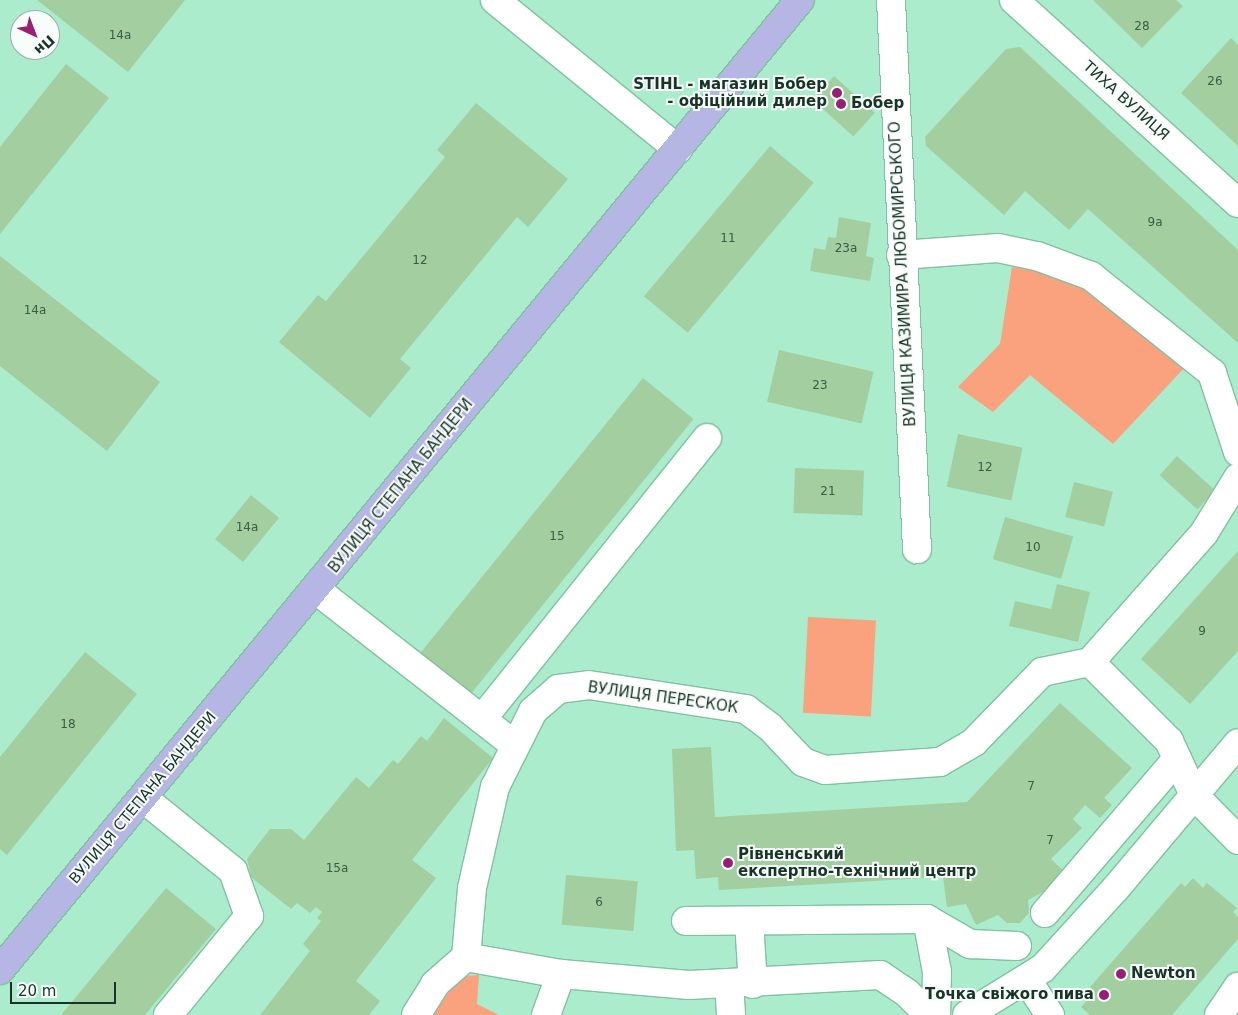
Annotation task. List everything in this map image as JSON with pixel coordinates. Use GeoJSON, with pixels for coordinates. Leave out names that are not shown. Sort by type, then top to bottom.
{"type":"FeatureCollection","features":[{"type":"Feature","properties":{"kind":"main road","name":"ВУЛИЦЯ СТЕПАНА БАНДЕРИ"},"geometry":{"type":"LineString","coordinates":[[0,970],[800,0]]}},
{"type":"Feature","properties":{"kind":"street"},"geometry":{"type":"LineString","coordinates":[[495,0],[678,149]]}},
{"type":"Feature","properties":{"kind":"street","name":"ВУЛИЦЯ КАЗИМИРА ЛЮБОМИРСЬКОГО"},"geometry":{"type":"LineString","coordinates":[[891,0],[901,256],[917,548]]}},
{"type":"Feature","properties":{"kind":"street","name":"ТИХА ВУЛИЦЯ"},"geometry":{"type":"LineString","coordinates":[[1014,0],[1238,203]]}},
{"type":"Feature","properties":{"kind":"street"},"geometry":{"type":"LineString","coordinates":[[901,256],[998,248],[1037,256],[1091,276],[1212,374],[1238,452]]}},
{"type":"Feature","properties":{"kind":"street"},"geometry":{"type":"LineString","coordinates":[[482,720],[707,438]]}},
{"type":"Feature","properties":{"kind":"street"},"geometry":{"type":"LineString","coordinates":[[1238,478],[1204,533],[1090,662],[1169,741],[1194,795],[1238,840]]}},
{"type":"Feature","properties":{"kind":"street"},"geometry":{"type":"LineString","coordinates":[[316,589],[515,745]]}},
{"type":"Feature","properties":{"kind":"street","name":"ВУЛИЦЯ ПЕРЕСКОК"},"geometry":{"type":"LineString","coordinates":[[466,957],[472,888],[495,788],[533,712],[558,689],[588,685],[746,709],[770,727],[803,762],[826,770],[940,762],[974,742],[1042,672],[1090,662]]}},
{"type":"Feature","properties":{"kind":"street"},"geometry":{"type":"LineString","coordinates":[[967,1015],[1027,980],[1116,888],[1238,743]]}},
{"type":"Feature","properties":{"kind":"street"},"geometry":{"type":"LineString","coordinates":[[1045,913],[1177,758]]}},
{"type":"Feature","properties":{"kind":"street"},"geometry":{"type":"LineString","coordinates":[[143,798],[233,871],[249,916],[168,1015]]}},
{"type":"Feature","properties":{"kind":"street"},"geometry":{"type":"LineString","coordinates":[[927,919],[937,972],[936,1015]]}},
{"type":"Feature","properties":{"kind":"street"},"geometry":{"type":"LineString","coordinates":[[686,921],[927,919],[970,944],[1017,946]]}},
{"type":"Feature","properties":{"kind":"street"},"geometry":{"type":"LineString","coordinates":[[731,1015],[741,984],[749,921]]}},
{"type":"Feature","properties":{"kind":"street"},"geometry":{"type":"LineString","coordinates":[[416,1015],[435,984],[466,957],[561,974],[741,984],[880,975],[907,993],[929,1015]]}},
{"type":"Feature","properties":{"kind":"street"},"geometry":{"type":"LineString","coordinates":[[546,1015],[561,974]]}},
{"type":"Feature","properties":{"kind":"street"},"geometry":{"type":"LineString","coordinates":[[1027,980],[1050,1015]]}},
{"type":"Feature","properties":{"kind":"street"},"geometry":{"type":"LineString","coordinates":[[1219,1015],[1238,987]]}},
{"type":"Feature","properties":{"kind":"shaded area"},"geometry":{"type":"Polygon","coordinates":[[[1012,267],[1052,273],[1111,303],[1186,366],[1113,444],[1030,375],[993,412],[958,387],[1000,344],[1012,267]]]}},
{"type":"Feature","properties":{"kind":"shaded area"},"geometry":{"type":"Polygon","coordinates":[[[808,617],[876,621],[871,716],[803,713],[808,617]]]}},
{"type":"Feature","properties":{"kind":"shaded area"},"geometry":{"type":"Polygon","coordinates":[[[479,975],[477,1004],[499,1015],[433,1015],[454,984],[467,976],[479,975]]]}},
{"type":"Feature","properties":{"kind":"building"},"geometry":{"type":"Polygon","coordinates":[[[37,0],[185,0],[128,72],[60,18],[60,10],[50,10],[37,0]]]}},
{"type":"Feature","properties":{"kind":"building"},"geometry":{"type":"Polygon","coordinates":[[[1093,0],[1176,0],[1183,6],[1142,48],[1093,0]]]}},
{"type":"Feature","properties":{"kind":"building"},"geometry":{"type":"Polygon","coordinates":[[[1231,38],[1238,45],[1238,146],[1181,93],[1231,38]]]}},
{"type":"Feature","properties":{"kind":"building"},"geometry":{"type":"Polygon","coordinates":[[[1020,47],[1238,250],[1238,343],[1088,209],[1069,230],[1025,191],[1004,215],[926,146],[925,137],[1006,49],[1020,47]]]}},
{"type":"Feature","properties":{"kind":"building"},"geometry":{"type":"Polygon","coordinates":[[[66,64],[109,98],[0,234],[0,147],[66,64]]]}},
{"type":"Feature","properties":{"kind":"building"},"geometry":{"type":"Polygon","coordinates":[[[834,76],[875,113],[853,137],[813,100],[834,76]]]}},
{"type":"Feature","properties":{"kind":"building"},"geometry":{"type":"Polygon","coordinates":[[[476,103],[568,179],[528,227],[517,217],[400,359],[411,368],[370,418],[279,342],[318,295],[326,301],[445,157],[437,150],[476,103]]]}},
{"type":"Feature","properties":{"kind":"building"},"geometry":{"type":"Polygon","coordinates":[[[770,146],[814,183],[688,333],[644,296],[770,146]]]}},
{"type":"Feature","properties":{"kind":"building"},"geometry":{"type":"Polygon","coordinates":[[[839,217],[871,223],[866,256],[874,258],[870,281],[810,271],[814,248],[825,250],[828,237],[836,238],[839,217]]]}},
{"type":"Feature","properties":{"kind":"building"},"geometry":{"type":"Polygon","coordinates":[[[0,256],[160,382],[107,451],[0,366],[0,256]]]}},
{"type":"Feature","properties":{"kind":"building"},"geometry":{"type":"Polygon","coordinates":[[[779,350],[874,372],[862,423],[767,402],[779,350]]]}},
{"type":"Feature","properties":{"kind":"building"},"geometry":{"type":"Polygon","coordinates":[[[643,378],[694,419],[469,696],[419,655],[643,378]]]}},
{"type":"Feature","properties":{"kind":"building"},"geometry":{"type":"Polygon","coordinates":[[[958,434],[1023,448],[1011,501],[947,487],[958,434]]]}},
{"type":"Feature","properties":{"kind":"building"},"geometry":{"type":"Polygon","coordinates":[[[1177,456],[1215,490],[1198,509],[1160,475],[1177,456]]]}},
{"type":"Feature","properties":{"kind":"building"},"geometry":{"type":"Polygon","coordinates":[[[795,468],[864,470],[862,515],[793,513],[795,468]]]}},
{"type":"Feature","properties":{"kind":"building"},"geometry":{"type":"Polygon","coordinates":[[[1074,482],[1113,492],[1104,527],[1065,517],[1074,482]]]}},
{"type":"Feature","properties":{"kind":"building"},"geometry":{"type":"Polygon","coordinates":[[[251,495],[279,518],[243,562],[215,539],[251,495]]]}},
{"type":"Feature","properties":{"kind":"building"},"geometry":{"type":"Polygon","coordinates":[[[1005,517],[1073,537],[1061,579],[993,559],[1005,517]]]}},
{"type":"Feature","properties":{"kind":"building"},"geometry":{"type":"Polygon","coordinates":[[[1238,551],[1238,651],[1190,704],[1141,659],[1238,551]]]}},
{"type":"Feature","properties":{"kind":"building"},"geometry":{"type":"Polygon","coordinates":[[[1057,584],[1090,592],[1078,642],[1009,626],[1015,601],[1051,609],[1057,584]]]}},
{"type":"Feature","properties":{"kind":"building"},"geometry":{"type":"Polygon","coordinates":[[[85,652],[137,694],[7,855],[0,849],[0,757],[85,652]]]}},
{"type":"Feature","properties":{"kind":"building"},"geometry":{"type":"Polygon","coordinates":[[[1060,703],[1132,768],[1104,798],[1112,805],[1100,818],[1085,805],[1073,819],[1082,828],[1051,859],[1066,873],[1052,887],[1028,900],[1029,913],[1020,923],[1007,923],[998,915],[976,925],[966,904],[947,907],[943,877],[719,890],[718,877],[696,879],[694,850],[676,851],[672,749],[711,747],[715,817],[967,802],[1060,703]]]}},
{"type":"Feature","properties":{"kind":"building"},"geometry":{"type":"Polygon","coordinates":[[[444,718],[493,758],[412,860],[436,878],[356,981],[380,1001],[369,1015],[260,1015],[310,951],[303,944],[321,921],[317,918],[322,912],[316,907],[310,913],[297,903],[291,909],[251,877],[247,859],[270,829],[291,829],[304,840],[356,777],[369,788],[393,760],[398,764],[421,736],[427,741],[444,718]]]}},
{"type":"Feature","properties":{"kind":"building"},"geometry":{"type":"Polygon","coordinates":[[[566,875],[638,881],[633,931],[562,925],[566,875]]]}},
{"type":"Feature","properties":{"kind":"building"},"geometry":{"type":"Polygon","coordinates":[[[1193,878],[1203,888],[1207,883],[1237,908],[1233,912],[1238,917],[1238,939],[1172,1015],[1090,1015],[1081,1007],[1089,998],[1084,994],[1181,883],[1185,887],[1193,878]]]}},
{"type":"Feature","properties":{"kind":"building"},"geometry":{"type":"Polygon","coordinates":[[[166,888],[216,929],[145,1015],[61,1015],[166,888]]]}},
{"type":"Feature","properties":{"kind":"place","name":"STIHL - магазин Бобер - офіційний дилер"},"geometry":{"type":"Point","coordinates":[837,93]}},
{"type":"Feature","properties":{"kind":"place","name":"Бобер"},"geometry":{"type":"Point","coordinates":[841,104]}},
{"type":"Feature","properties":{"kind":"place","name":"Рівненський експертно-технічний центр"},"geometry":{"type":"Point","coordinates":[728,863]}},
{"type":"Feature","properties":{"kind":"place","name":"Newton"},"geometry":{"type":"Point","coordinates":[1121,974]}},
{"type":"Feature","properties":{"kind":"place","name":"Точка свіжого пива"},"geometry":{"type":"Point","coordinates":[1104,995]}}]}
